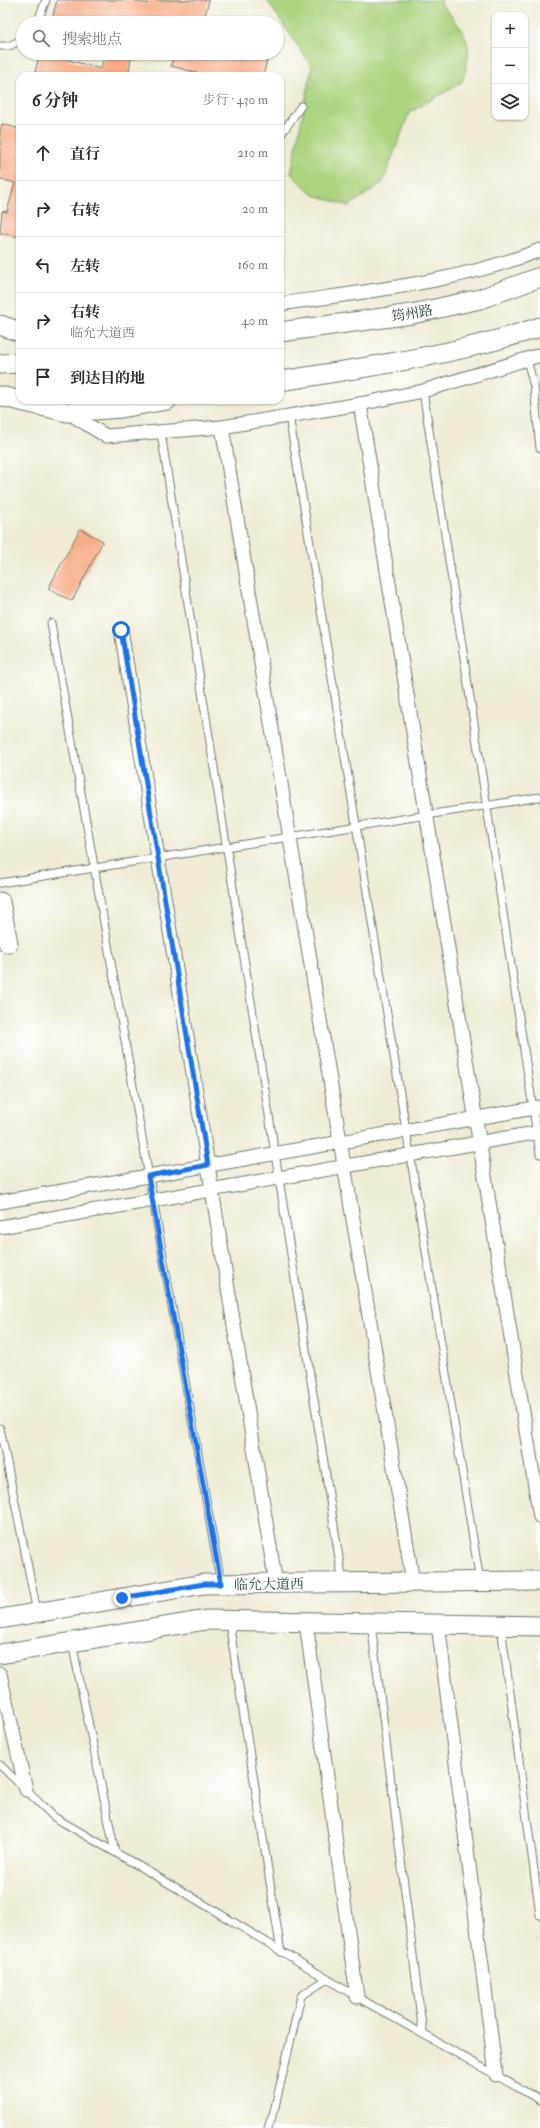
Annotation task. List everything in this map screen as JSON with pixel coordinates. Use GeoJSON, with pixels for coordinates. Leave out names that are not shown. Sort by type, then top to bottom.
{"type":"FeatureCollection","features":[{"type":"Feature","properties":{"kind":"main road","name":"筠州路"},"geometry":{"type":"LineString","coordinates":[[284,331],[412,314],[480,299],[540,277]]}},
{"type":"Feature","properties":{"kind":"main road"},"geometry":{"type":"LineString","coordinates":[[0,325],[16,331]]}},
{"type":"Feature","properties":{"kind":"main road"},"geometry":{"type":"LineString","coordinates":[[284,380],[426,357],[501,340],[540,326]]}},
{"type":"Feature","properties":{"kind":"main road"},"geometry":{"type":"LineString","coordinates":[[0,364],[16,363]]}},
{"type":"Feature","properties":{"kind":"main road"},"geometry":{"type":"LineString","coordinates":[[0,396],[16,400]]}},
{"type":"Feature","properties":{"kind":"main road"},"geometry":{"type":"LineString","coordinates":[[34,404],[67,412],[121,408],[144,404]]}},
{"type":"Feature","properties":{"kind":"main road"},"geometry":{"type":"LineString","coordinates":[[0,902],[8,943]]}},
{"type":"Feature","properties":{"kind":"main road","name":"临允大道西"},"geometry":{"type":"LineString","coordinates":[[0,1619],[204,1584],[540,1581]]}},
{"type":"Feature","properties":{"kind":"main road"},"geometry":{"type":"LineString","coordinates":[[0,1654],[206,1620],[540,1626]]}},
{"type":"Feature","properties":{"kind":"street"},"geometry":{"type":"LineString","coordinates":[[284,303],[432,282],[519,258],[540,250]]}},
{"type":"Feature","properties":{"kind":"street"},"geometry":{"type":"LineString","coordinates":[[67,412],[106,436],[161,434],[222,427],[360,404],[423,391],[540,355]]}},
{"type":"Feature","properties":{"kind":"street"},"geometry":{"type":"LineString","coordinates":[[360,404],[540,1517]]}},
{"type":"Feature","properties":{"kind":"street"},"geometry":{"type":"LineString","coordinates":[[222,427],[413,1582]]}},
{"type":"Feature","properties":{"kind":"street"},"geometry":{"type":"LineString","coordinates":[[121,630],[276,1584]]}},
{"type":"Feature","properties":{"kind":"street"},"geometry":{"type":"LineString","coordinates":[[0,1202],[536,1107]]}},
{"type":"Feature","properties":{"kind":"street"},"geometry":{"type":"LineString","coordinates":[[0,1227],[538,1132]]}},
{"type":"Feature","properties":{"kind":"street"},"geometry":{"type":"LineString","coordinates":[[306,1622],[357,1997]]}},
{"type":"Feature","properties":{"kind":"street"},"geometry":{"type":"LineString","coordinates":[[438,1624],[496,2075]]}},
{"type":"Feature","properties":{"kind":"street"},"geometry":{"type":"LineString","coordinates":[[0,1674],[26,1790]]}},
{"type":"Feature","properties":{"kind":"lane"},"geometry":{"type":"LineString","coordinates":[[40,16],[46,0]]}},
{"type":"Feature","properties":{"kind":"lane"},"geometry":{"type":"LineString","coordinates":[[0,46],[9,46],[16,42]]}},
{"type":"Feature","properties":{"kind":"lane"},"geometry":{"type":"LineString","coordinates":[[284,130],[300,106]]}},
{"type":"Feature","properties":{"kind":"lane"},"geometry":{"type":"LineString","coordinates":[[527,359],[534,387],[540,448]]}},
{"type":"Feature","properties":{"kind":"lane"},"geometry":{"type":"LineString","coordinates":[[423,391],[486,806],[536,1107],[540,1154]]}},
{"type":"Feature","properties":{"kind":"lane"},"geometry":{"type":"LineString","coordinates":[[289,416],[480,1581]]}},
{"type":"Feature","properties":{"kind":"lane"},"geometry":{"type":"LineString","coordinates":[[161,434],[343,1583]]}},
{"type":"Feature","properties":{"kind":"lane"},"geometry":{"type":"LineString","coordinates":[[51,623],[221,1584]]}},
{"type":"Feature","properties":{"kind":"lane"},"geometry":{"type":"LineString","coordinates":[[0,883],[540,797]]}},
{"type":"Feature","properties":{"kind":"lane"},"geometry":{"type":"LineString","coordinates":[[0,1428],[37,1613]]}},
{"type":"Feature","properties":{"kind":"lane"},"geometry":{"type":"LineString","coordinates":[[229,1620],[281,1952]]}},
{"type":"Feature","properties":{"kind":"lane"},"geometry":{"type":"LineString","coordinates":[[371,1623],[423,2034]]}},
{"type":"Feature","properties":{"kind":"lane"},"geometry":{"type":"LineString","coordinates":[[501,1625],[540,1915]]}},
{"type":"Feature","properties":{"kind":"lane"},"geometry":{"type":"LineString","coordinates":[[72,1642],[115,1852]]}},
{"type":"Feature","properties":{"kind":"lane"},"geometry":{"type":"LineString","coordinates":[[0,1765],[54,1817],[188,1894],[357,1997],[540,2100]]}},
{"type":"Feature","properties":{"kind":"lane"},"geometry":{"type":"LineString","coordinates":[[268,2128],[274,2110],[301,1996],[327,1979]]}},
{"type":"Feature","properties":{"kind":"green space"},"geometry":{"type":"Polygon","coordinates":[[[267,0],[442,0],[441,3],[457,23],[466,39],[468,56],[462,82],[409,113],[383,182],[349,206],[314,195],[291,174],[312,67],[284,25],[284,16],[278,16],[267,0]]]}},
{"type":"Feature","properties":{"kind":"building"},"geometry":{"type":"Polygon","coordinates":[[[57,0],[133,0],[147,4],[148,0],[209,0],[205,16],[53,16],[57,0]]]}},
{"type":"Feature","properties":{"kind":"building"},"geometry":{"type":"Polygon","coordinates":[[[38,60],[69,60],[101,69],[103,60],[131,60],[129,72],[35,72],[38,60]]]}},
{"type":"Feature","properties":{"kind":"building"},"geometry":{"type":"Polygon","coordinates":[[[172,60],[267,60],[264,72],[194,72],[171,66],[172,60]]]}},
{"type":"Feature","properties":{"kind":"building"},"geometry":{"type":"Polygon","coordinates":[[[2,124],[16,128],[16,236],[0,233],[2,211],[7,212],[15,183],[0,179],[0,132],[2,124]]]}},
{"type":"Feature","properties":{"kind":"building"},"geometry":{"type":"Polygon","coordinates":[[[80,529],[103,541],[72,601],[48,589],[80,529]]]}},
{"type":"Feature","properties":{"kind":"route"},"geometry":{"type":"LineString","coordinates":[[121,630],[208,1165],[148,1176],[221,1584],[204,1584],[122,1598]]}}]}
